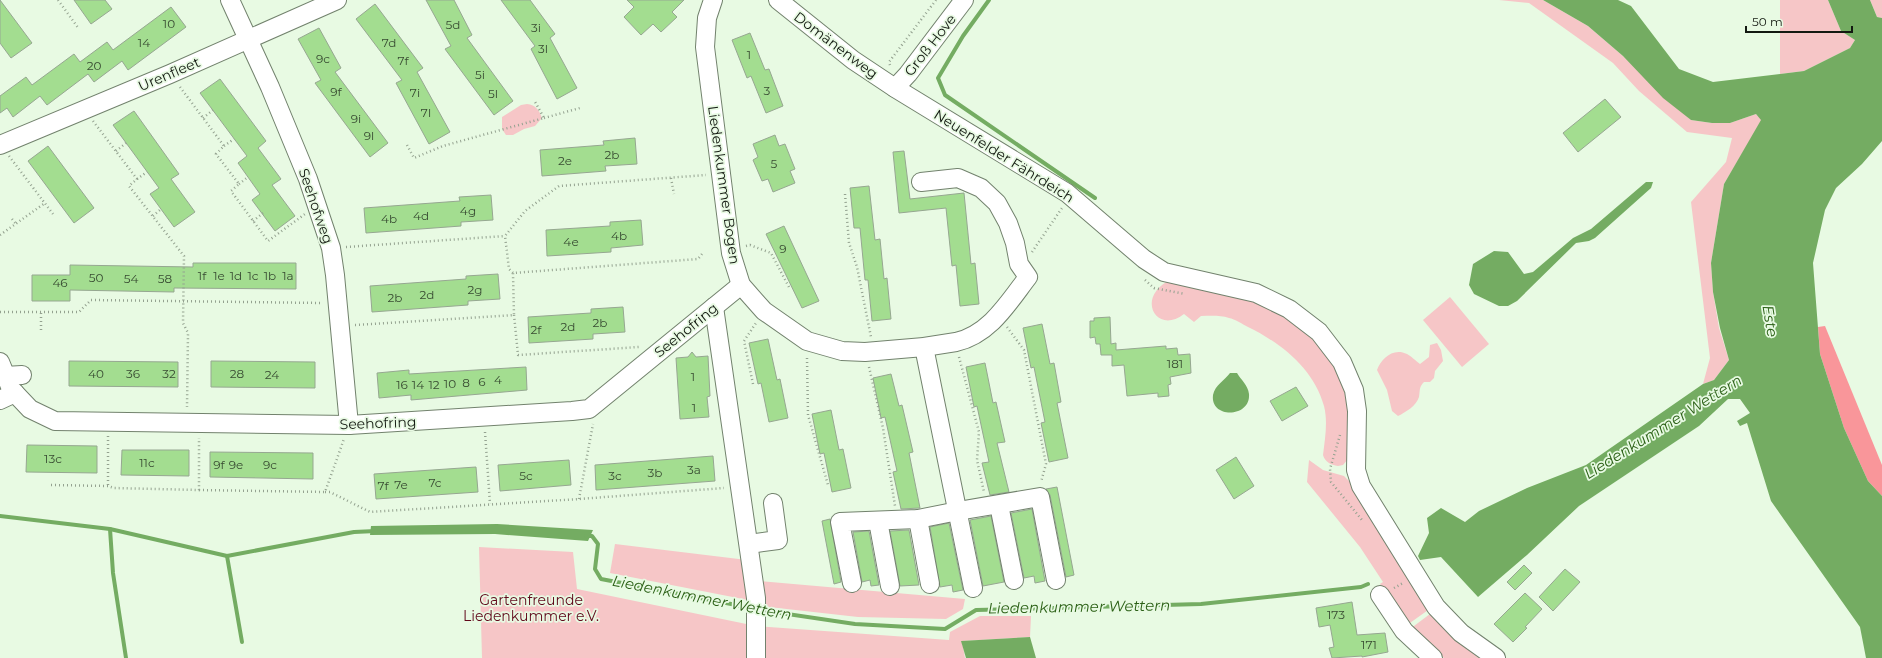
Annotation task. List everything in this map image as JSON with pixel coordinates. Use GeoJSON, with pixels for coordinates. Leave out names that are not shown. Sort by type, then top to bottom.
{"type":"FeatureCollection","features":[{"type":"Feature","properties":{"kind":"street","name":"Seehofweg"},"geometry":{"type":"LineString","coordinates":[[230,0],[270,87],[317,205],[331,248],[350,425]]}},
{"type":"Feature","properties":{"kind":"street","name":"Urenfleet"},"geometry":{"type":"LineString","coordinates":[[0,145],[170,74],[337,0]]}},
{"type":"Feature","properties":{"kind":"street","name":"Liedenkummer Bogen"},"geometry":{"type":"LineString","coordinates":[[713,0],[707,18],[705,47],[731,253],[741,285],[764,311],[807,341],[842,351],[869,352],[924,347],[964,340],[984,330],[998,316],[1028,277]]}},
{"type":"Feature","properties":{"kind":"street","name":"Domänenweg"},"geometry":{"type":"LineString","coordinates":[[778,0],[853,60],[895,88]]}},
{"type":"Feature","properties":{"kind":"street","name":"Groß Hove"},"geometry":{"type":"LineString","coordinates":[[895,88],[908,74],[964,0]]}},
{"type":"Feature","properties":{"kind":"street","name":"Neuenfelder Fährdeich"},"geometry":{"type":"LineString","coordinates":[[895,88],[1067,193],[1144,259],[1164,272],[1256,293],[1289,309],[1319,332],[1342,362],[1354,390],[1357,411],[1356,470],[1361,486],[1436,607],[1461,633],[1496,658]]}},
{"type":"Feature","properties":{"kind":"street"},"geometry":{"type":"LineString","coordinates":[[921,182],[958,178],[981,188],[997,203],[1008,223],[1015,243],[1019,264],[1028,277]]}},
{"type":"Feature","properties":{"kind":"street","name":"Seehofring"},"geometry":{"type":"LineString","coordinates":[[9,371],[7,397],[55,421],[350,425],[589,409],[741,285]]}},
{"type":"Feature","properties":{"kind":"street"},"geometry":{"type":"LineString","coordinates":[[714,307],[756,598],[756,658]]}},
{"type":"Feature","properties":{"kind":"street"},"geometry":{"type":"LineString","coordinates":[[924,347],[973,588]]}},
{"type":"Feature","properties":{"kind":"street"},"geometry":{"type":"LineString","coordinates":[[852,583],[840,522],[918,519],[957,508],[994,506],[1040,497],[1056,580]]}},
{"type":"Feature","properties":{"kind":"street"},"geometry":{"type":"LineString","coordinates":[[749,544],[778,540],[773,503]]}},
{"type":"Feature","properties":{"kind":"street"},"geometry":{"type":"LineString","coordinates":[[994,506],[1014,580]]}},
{"type":"Feature","properties":{"kind":"street"},"geometry":{"type":"LineString","coordinates":[[918,519],[930,584]]}},
{"type":"Feature","properties":{"kind":"street"},"geometry":{"type":"LineString","coordinates":[[878,521],[890,586]]}},
{"type":"Feature","properties":{"kind":"street"},"geometry":{"type":"LineString","coordinates":[[1380,596],[1404,631],[1433,658]]}},
{"type":"Feature","properties":{"kind":"path"},"geometry":{"type":"LineString","coordinates":[[58,0],[79,29]]}},
{"type":"Feature","properties":{"kind":"path"},"geometry":{"type":"LineString","coordinates":[[895,88],[889,62],[936,0]]}},
{"type":"Feature","properties":{"kind":"path"},"geometry":{"type":"LineString","coordinates":[[170,74],[224,146]]}},
{"type":"Feature","properties":{"kind":"path"},"geometry":{"type":"LineString","coordinates":[[534,100],[544,118]]}},
{"type":"Feature","properties":{"kind":"path"},"geometry":{"type":"LineString","coordinates":[[407,145],[414,158],[443,146],[580,108]]}},
{"type":"Feature","properties":{"kind":"path"},"geometry":{"type":"LineString","coordinates":[[84,110],[137,179]]}},
{"type":"Feature","properties":{"kind":"path"},"geometry":{"type":"LineString","coordinates":[[203,118],[213,110]]}},
{"type":"Feature","properties":{"kind":"path"},"geometry":{"type":"LineString","coordinates":[[234,139],[216,154],[239,184]]}},
{"type":"Feature","properties":{"kind":"path"},"geometry":{"type":"LineString","coordinates":[[116,150],[126,143]]}},
{"type":"Feature","properties":{"kind":"path"},"geometry":{"type":"LineString","coordinates":[[0,145],[53,214]]}},
{"type":"Feature","properties":{"kind":"path"},"geometry":{"type":"LineString","coordinates":[[147,172],[129,186],[184,256],[183,323],[188,333],[193,423],[199,490]]}},
{"type":"Feature","properties":{"kind":"path"},"geometry":{"type":"LineString","coordinates":[[667,346],[518,355],[512,273],[509,269],[506,236],[525,211],[559,186],[720,174]]}},
{"type":"Feature","properties":{"kind":"path"},"geometry":{"type":"LineString","coordinates":[[248,177],[231,191],[268,241],[317,205]]}},
{"type":"Feature","properties":{"kind":"path"},"geometry":{"type":"LineString","coordinates":[[671,178],[674,194]]}},
{"type":"Feature","properties":{"kind":"path"},"geometry":{"type":"LineString","coordinates":[[845,194],[849,243],[857,267],[869,352],[883,428],[887,464],[898,520]]}},
{"type":"Feature","properties":{"kind":"path"},"geometry":{"type":"LineString","coordinates":[[0,235],[44,203]]}},
{"type":"Feature","properties":{"kind":"path"},"geometry":{"type":"LineString","coordinates":[[1028,277],[1028,259],[1062,208]]}},
{"type":"Feature","properties":{"kind":"path"},"geometry":{"type":"LineString","coordinates":[[153,216],[161,209]]}},
{"type":"Feature","properties":{"kind":"path"},"geometry":{"type":"LineString","coordinates":[[254,221],[263,214]]}},
{"type":"Feature","properties":{"kind":"path"},"geometry":{"type":"LineString","coordinates":[[12,219],[16,224]]}},
{"type":"Feature","properties":{"kind":"path"},"geometry":{"type":"LineString","coordinates":[[331,248],[506,236]]}},
{"type":"Feature","properties":{"kind":"path"},"geometry":{"type":"LineString","coordinates":[[731,253],[750,244],[770,253],[790,289]]}},
{"type":"Feature","properties":{"kind":"path"},"geometry":{"type":"LineString","coordinates":[[512,273],[698,259],[702,254]]}},
{"type":"Feature","properties":{"kind":"path"},"geometry":{"type":"LineString","coordinates":[[0,312],[79,312],[91,300],[338,303]]}},
{"type":"Feature","properties":{"kind":"path"},"geometry":{"type":"LineString","coordinates":[[753,384],[744,341],[764,311]]}},
{"type":"Feature","properties":{"kind":"path"},"geometry":{"type":"LineString","coordinates":[[41,312],[41,330]]}},
{"type":"Feature","properties":{"kind":"path"},"geometry":{"type":"LineString","coordinates":[[340,326],[514,315]]}},
{"type":"Feature","properties":{"kind":"path"},"geometry":{"type":"LineString","coordinates":[[998,316],[1024,350],[1046,464],[1037,498]]}},
{"type":"Feature","properties":{"kind":"path"},"geometry":{"type":"LineString","coordinates":[[807,341],[808,415],[828,485]]}},
{"type":"Feature","properties":{"kind":"path"},"geometry":{"type":"LineString","coordinates":[[956,342],[978,432],[977,460],[994,506]]}},
{"type":"Feature","properties":{"kind":"path"},"geometry":{"type":"LineString","coordinates":[[578,499],[594,419],[589,409]]}},
{"type":"Feature","properties":{"kind":"path"},"geometry":{"type":"LineString","coordinates":[[484,417],[490,504]]}},
{"type":"Feature","properties":{"kind":"path"},"geometry":{"type":"LineString","coordinates":[[108,422],[108,486]]}},
{"type":"Feature","properties":{"kind":"path"},"geometry":{"type":"LineString","coordinates":[[325,492],[350,425]]}},
{"type":"Feature","properties":{"kind":"path"},"geometry":{"type":"LineString","coordinates":[[1330,473],[1331,464]]}},
{"type":"Feature","properties":{"kind":"path"},"geometry":{"type":"LineString","coordinates":[[51,485],[108,486],[114,488],[330,492],[370,512],[741,487]]}},
{"type":"Feature","properties":{"kind":"green space"},"geometry":{"type":"Polygon","coordinates":[[[1499,0],[1543,0],[1588,26],[1623,56],[1691,120],[1712,123],[1730,123],[1756,114],[1762,120],[1724,184],[1711,263],[1713,292],[1719,328],[1729,360],[1714,380],[1703,384],[1710,358],[1691,202],[1726,162],[1732,138],[1687,132],[1639,91],[1613,63],[1529,3],[1499,0]]]}},
{"type":"Feature","properties":{"kind":"green space"},"geometry":{"type":"Polygon","coordinates":[[[1780,0],[1828,0],[1841,31],[1855,40],[1850,48],[1804,71],[1780,74],[1780,0]]]}},
{"type":"Feature","properties":{"kind":"green space"},"geometry":{"type":"Polygon","coordinates":[[[1870,0],[1882,0],[1882,18],[1877,17],[1870,0]]]}},
{"type":"Feature","properties":{"kind":"green space"},"geometry":{"type":"Polygon","coordinates":[[[521,105],[533,105],[537,108],[542,118],[535,126],[524,129],[513,135],[506,135],[502,129],[502,117],[521,105]]]}},
{"type":"Feature","properties":{"kind":"green space"},"geometry":{"type":"Polygon","coordinates":[[[1172,279],[1256,300],[1312,333],[1336,366],[1347,397],[1349,413],[1349,458],[1343,465],[1338,466],[1329,463],[1323,455],[1326,424],[1324,406],[1313,380],[1295,359],[1284,349],[1260,333],[1236,320],[1219,316],[1201,316],[1194,322],[1184,314],[1174,320],[1165,320],[1158,317],[1153,311],[1152,303],[1154,295],[1160,286],[1172,279]]]}},
{"type":"Feature","properties":{"kind":"green space"},"geometry":{"type":"Polygon","coordinates":[[[1450,297],[1489,344],[1462,367],[1423,320],[1450,297]]]}},
{"type":"Feature","properties":{"kind":"green space"},"geometry":{"type":"Polygon","coordinates":[[[1437,343],[1441,350],[1443,361],[1435,371],[1434,378],[1430,382],[1424,382],[1422,384],[1416,403],[1407,411],[1398,416],[1392,411],[1387,390],[1377,370],[1381,362],[1392,353],[1402,352],[1412,357],[1420,364],[1429,357],[1430,345],[1437,343]]]}},
{"type":"Feature","properties":{"kind":"green space"},"geometry":{"type":"Polygon","coordinates":[[[1309,460],[1323,470],[1344,476],[1354,486],[1431,608],[1407,625],[1380,584],[1383,582],[1360,547],[1307,482],[1309,460]]]}},
{"type":"Feature","properties":{"kind":"green space"},"geometry":{"type":"Polygon","coordinates":[[[615,544],[747,560],[748,600],[610,573],[615,544]]]}},
{"type":"Feature","properties":{"kind":"green space","name":"Gartenfreunde Liedenkummer e.V."},"geometry":{"type":"Polygon","coordinates":[[[479,547],[573,552],[577,589],[756,626],[949,640],[950,632],[980,616],[1031,616],[1030,637],[962,641],[965,658],[482,658],[479,547]]]}},
{"type":"Feature","properties":{"kind":"green space"},"geometry":{"type":"Polygon","coordinates":[[[760,581],[965,599],[963,609],[946,619],[858,617],[760,606],[760,581]]]}},
{"type":"Feature","properties":{"kind":"green space"},"geometry":{"type":"Polygon","coordinates":[[[1434,611],[1489,658],[1444,658],[1410,629],[1434,611]]]}},
{"type":"Feature","properties":{"kind":"shaded area"},"geometry":{"type":"Polygon","coordinates":[[[1825,326],[1882,465],[1882,496],[1868,481],[1844,428],[1820,354],[1818,327],[1825,326]]]}},
{"type":"Feature","properties":{"kind":"water","name":"Este"},"geometry":{"type":"Polygon","coordinates":[[[1543,0],[1618,0],[1631,6],[1679,69],[1713,82],[1804,71],[1850,48],[1855,40],[1841,31],[1828,0],[1870,0],[1877,17],[1882,18],[1882,141],[1862,164],[1836,188],[1825,210],[1813,263],[1820,354],[1844,428],[1868,481],[1882,496],[1882,658],[1866,658],[1860,627],[1771,501],[1747,423],[1740,426],[1737,421],[1750,413],[1740,399],[1728,399],[1699,426],[1579,506],[1527,555],[1478,597],[1441,557],[1420,560],[1418,556],[1429,533],[1427,518],[1441,508],[1465,522],[1479,511],[1527,488],[1586,465],[1703,384],[1714,380],[1729,360],[1720,328],[1713,292],[1711,263],[1724,184],[1761,120],[1756,114],[1730,123],[1712,123],[1691,120],[1663,98],[1623,56],[1588,26],[1543,0]]]}},
{"type":"Feature","properties":{"kind":"water"},"geometry":{"type":"Polygon","coordinates":[[[1646,182],[1653,182],[1651,188],[1595,238],[1589,241],[1576,243],[1517,301],[1508,306],[1499,306],[1474,294],[1469,285],[1473,264],[1494,251],[1508,252],[1524,274],[1533,272],[1573,238],[1591,229],[1646,182]]]}},
{"type":"Feature","properties":{"kind":"water"},"geometry":{"type":"Polygon","coordinates":[[[1230,373],[1237,373],[1246,385],[1249,394],[1248,402],[1244,408],[1238,411],[1224,412],[1214,403],[1213,395],[1218,385],[1230,373]]]}},
{"type":"Feature","properties":{"kind":"water"},"geometry":{"type":"Polygon","coordinates":[[[497,524],[593,530],[588,541],[495,534],[370,535],[371,526],[497,524]]]}},
{"type":"Feature","properties":{"kind":"water"},"geometry":{"type":"Polygon","coordinates":[[[1030,637],[1036,658],[966,658],[961,641],[1030,637]]]}},
{"type":"Feature","properties":{"kind":"building"},"geometry":{"type":"Polygon","coordinates":[[[0,0],[32,43],[11,58],[0,43],[0,0]]]}},
{"type":"Feature","properties":{"kind":"building"},"geometry":{"type":"Polygon","coordinates":[[[74,0],[105,0],[112,9],[91,24],[74,0]]]}},
{"type":"Feature","properties":{"kind":"building"},"geometry":{"type":"Polygon","coordinates":[[[426,0],[454,0],[472,35],[467,38],[513,101],[494,115],[445,49],[451,46],[426,0]]]}},
{"type":"Feature","properties":{"kind":"building"},"geometry":{"type":"Polygon","coordinates":[[[501,0],[530,0],[555,34],[550,38],[577,88],[557,99],[531,49],[535,46],[501,0]]]}},
{"type":"Feature","properties":{"kind":"building"},"geometry":{"type":"Polygon","coordinates":[[[627,0],[684,0],[672,12],[677,17],[661,32],[653,24],[641,35],[624,17],[634,7],[627,0]]]}},
{"type":"Feature","properties":{"kind":"building"},"geometry":{"type":"Polygon","coordinates":[[[375,4],[423,68],[417,72],[450,132],[429,144],[396,83],[402,80],[356,19],[375,4]]]}},
{"type":"Feature","properties":{"kind":"building"},"geometry":{"type":"Polygon","coordinates":[[[171,7],[186,27],[128,70],[122,61],[94,82],[88,74],[47,105],[40,96],[13,117],[7,108],[0,113],[0,96],[26,77],[32,85],[74,54],[80,62],[107,42],[113,50],[171,7]]]}},
{"type":"Feature","properties":{"kind":"building"},"geometry":{"type":"Polygon","coordinates":[[[319,28],[341,68],[335,72],[388,143],[370,157],[315,83],[321,80],[298,39],[319,28]]]}},
{"type":"Feature","properties":{"kind":"building"},"geometry":{"type":"Polygon","coordinates":[[[750,33],[765,70],[769,69],[783,106],[766,113],[751,76],[747,78],[732,40],[750,33]]]}},
{"type":"Feature","properties":{"kind":"building"},"geometry":{"type":"Polygon","coordinates":[[[220,79],[266,141],[258,148],[281,179],[272,185],[295,216],[275,231],[252,200],[260,194],[238,163],[247,156],[200,93],[220,79]]]}},
{"type":"Feature","properties":{"kind":"building"},"geometry":{"type":"Polygon","coordinates":[[[1605,99],[1621,117],[1578,152],[1563,133],[1605,99]]]}},
{"type":"Feature","properties":{"kind":"building"},"geometry":{"type":"Polygon","coordinates":[[[134,111],[179,174],[171,179],[195,212],[174,227],[150,194],[159,188],[113,125],[134,111]]]}},
{"type":"Feature","properties":{"kind":"building"},"geometry":{"type":"Polygon","coordinates":[[[775,135],[779,146],[785,144],[795,169],[790,171],[795,183],[773,192],[768,179],[762,181],[753,160],[758,157],[753,144],[775,135]]]}},
{"type":"Feature","properties":{"kind":"building"},"geometry":{"type":"Polygon","coordinates":[[[635,138],[637,164],[605,166],[606,171],[542,176],[540,150],[604,145],[603,141],[635,138]]]}},
{"type":"Feature","properties":{"kind":"building"},"geometry":{"type":"Polygon","coordinates":[[[48,146],[94,208],[74,223],[28,161],[48,146]]]}},
{"type":"Feature","properties":{"kind":"building"},"geometry":{"type":"Polygon","coordinates":[[[904,151],[910,199],[964,193],[971,264],[975,263],[979,304],[960,306],[956,265],[952,266],[946,208],[899,213],[893,152],[904,151]]]}},
{"type":"Feature","properties":{"kind":"building"},"geometry":{"type":"Polygon","coordinates":[[[869,186],[875,240],[880,239],[884,279],[887,278],[891,319],[872,321],[868,280],[865,280],[860,228],[854,228],[850,188],[869,186]]]}},
{"type":"Feature","properties":{"kind":"building"},"geometry":{"type":"Polygon","coordinates":[[[491,195],[493,220],[461,222],[461,226],[366,233],[364,208],[460,201],[459,197],[491,195]]]}},
{"type":"Feature","properties":{"kind":"building"},"geometry":{"type":"Polygon","coordinates":[[[641,220],[643,245],[611,248],[611,252],[547,256],[546,230],[610,226],[610,222],[641,220]]]}},
{"type":"Feature","properties":{"kind":"building"},"geometry":{"type":"Polygon","coordinates":[[[784,226],[819,301],[802,308],[766,234],[784,226]]]}},
{"type":"Feature","properties":{"kind":"building"},"geometry":{"type":"Polygon","coordinates":[[[193,263],[296,263],[296,289],[174,288],[174,292],[70,290],[70,301],[32,301],[32,275],[70,275],[70,265],[193,267],[193,263]]]}},
{"type":"Feature","properties":{"kind":"building"},"geometry":{"type":"Polygon","coordinates":[[[498,274],[500,299],[468,301],[468,305],[372,312],[370,286],[466,279],[466,276],[498,274]]]}},
{"type":"Feature","properties":{"kind":"building"},"geometry":{"type":"Polygon","coordinates":[[[623,307],[625,332],[593,334],[593,339],[529,343],[528,317],[591,313],[591,309],[623,307]]]}},
{"type":"Feature","properties":{"kind":"building"},"geometry":{"type":"Polygon","coordinates":[[[1110,317],[1111,344],[1116,343],[1116,350],[1166,346],[1166,349],[1177,348],[1178,355],[1190,354],[1191,373],[1170,377],[1171,384],[1168,385],[1169,396],[1158,397],[1158,393],[1127,396],[1124,365],[1112,366],[1112,355],[1101,355],[1100,344],[1096,344],[1095,337],[1090,338],[1090,321],[1094,321],[1094,318],[1110,317]]]}},
{"type":"Feature","properties":{"kind":"building"},"geometry":{"type":"Polygon","coordinates":[[[1042,324],[1050,364],[1054,363],[1061,402],[1057,403],[1068,458],[1049,462],[1041,423],[1045,422],[1034,367],[1031,368],[1023,328],[1042,324]]]}},
{"type":"Feature","properties":{"kind":"building"},"geometry":{"type":"Polygon","coordinates":[[[768,339],[777,380],[780,379],[788,418],[769,422],[761,383],[758,384],[749,343],[768,339]]]}},
{"type":"Feature","properties":{"kind":"building"},"geometry":{"type":"Polygon","coordinates":[[[692,352],[696,357],[708,356],[710,396],[707,397],[709,417],[680,419],[676,358],[688,357],[692,352]]]}},
{"type":"Feature","properties":{"kind":"building"},"geometry":{"type":"Polygon","coordinates":[[[69,361],[178,362],[178,387],[69,386],[69,361]]]}},
{"type":"Feature","properties":{"kind":"building"},"geometry":{"type":"Polygon","coordinates":[[[211,361],[315,362],[315,388],[211,387],[211,361]]]}},
{"type":"Feature","properties":{"kind":"building"},"geometry":{"type":"Polygon","coordinates":[[[985,363],[993,403],[996,402],[1005,442],[997,443],[1009,492],[990,495],[982,463],[989,462],[977,406],[974,407],[966,367],[985,363]]]}},
{"type":"Feature","properties":{"kind":"building"},"geometry":{"type":"Polygon","coordinates":[[[526,367],[527,390],[411,400],[411,395],[379,398],[377,373],[409,370],[409,374],[526,367]]]}},
{"type":"Feature","properties":{"kind":"building"},"geometry":{"type":"Polygon","coordinates":[[[891,374],[899,406],[902,405],[913,452],[909,453],[920,508],[901,509],[893,472],[897,471],[885,417],[881,418],[873,378],[891,374]]]}},
{"type":"Feature","properties":{"kind":"building"},"geometry":{"type":"Polygon","coordinates":[[[1296,387],[1308,406],[1282,421],[1270,401],[1296,387]]]}},
{"type":"Feature","properties":{"kind":"building"},"geometry":{"type":"Polygon","coordinates":[[[831,410],[839,450],[843,449],[851,488],[832,492],[824,453],[820,454],[812,414],[831,410]]]}},
{"type":"Feature","properties":{"kind":"building"},"geometry":{"type":"Polygon","coordinates":[[[27,445],[97,446],[97,473],[26,472],[27,445]]]}},
{"type":"Feature","properties":{"kind":"building"},"geometry":{"type":"Polygon","coordinates":[[[122,450],[189,450],[189,476],[121,475],[122,450]]]}},
{"type":"Feature","properties":{"kind":"building"},"geometry":{"type":"Polygon","coordinates":[[[210,452],[313,453],[313,479],[210,477],[210,452]]]}},
{"type":"Feature","properties":{"kind":"building"},"geometry":{"type":"Polygon","coordinates":[[[713,456],[715,481],[596,490],[595,465],[713,456]]]}},
{"type":"Feature","properties":{"kind":"building"},"geometry":{"type":"Polygon","coordinates":[[[1236,457],[1254,486],[1234,499],[1216,470],[1236,457]]]}},
{"type":"Feature","properties":{"kind":"building"},"geometry":{"type":"Polygon","coordinates":[[[569,460],[571,485],[500,491],[498,465],[569,460]]]}},
{"type":"Feature","properties":{"kind":"building"},"geometry":{"type":"Polygon","coordinates":[[[476,467],[478,492],[376,499],[374,474],[476,467]]]}},
{"type":"Feature","properties":{"kind":"building"},"geometry":{"type":"Polygon","coordinates":[[[1057,487],[1074,575],[1066,577],[1050,495],[1046,489],[1057,487]]]}},
{"type":"Feature","properties":{"kind":"building"},"geometry":{"type":"Polygon","coordinates":[[[1032,509],[1045,581],[1035,583],[1034,576],[1024,578],[1011,513],[1032,509]]]}},
{"type":"Feature","properties":{"kind":"building"},"geometry":{"type":"Polygon","coordinates":[[[991,516],[1004,582],[983,586],[970,520],[991,516]]]}},
{"type":"Feature","properties":{"kind":"building"},"geometry":{"type":"Polygon","coordinates":[[[830,519],[841,582],[834,584],[822,521],[830,519]]]}},
{"type":"Feature","properties":{"kind":"building"},"geometry":{"type":"Polygon","coordinates":[[[949,523],[963,590],[953,592],[952,585],[940,587],[930,527],[949,523]]]}},
{"type":"Feature","properties":{"kind":"building"},"geometry":{"type":"Polygon","coordinates":[[[909,530],[919,585],[900,586],[890,531],[909,530]]]}},
{"type":"Feature","properties":{"kind":"building"},"geometry":{"type":"Polygon","coordinates":[[[869,531],[879,585],[871,586],[870,580],[862,582],[853,532],[869,531]]]}},
{"type":"Feature","properties":{"kind":"building"},"geometry":{"type":"Polygon","coordinates":[[[1524,565],[1532,573],[1515,590],[1507,582],[1524,565]]]}},
{"type":"Feature","properties":{"kind":"building"},"geometry":{"type":"Polygon","coordinates":[[[1565,569],[1580,582],[1553,611],[1539,597],[1565,569]]]}},
{"type":"Feature","properties":{"kind":"building"},"geometry":{"type":"Polygon","coordinates":[[[1525,593],[1542,609],[1525,627],[1527,628],[1513,642],[1494,624],[1525,593]]]}},
{"type":"Feature","properties":{"kind":"building"},"geometry":{"type":"Polygon","coordinates":[[[1352,602],[1357,635],[1385,633],[1388,652],[1362,657],[1332,658],[1329,648],[1334,647],[1330,625],[1319,627],[1316,608],[1352,602]]]}},
{"type":"Feature","properties":{"kind":"waterway"},"geometry":{"type":"LineString","coordinates":[[989,0],[963,36],[938,78],[945,95],[1095,198]]}},
{"type":"Feature","properties":{"kind":"waterway","name":"Liedenkummer Wettern"},"geometry":{"type":"LineString","coordinates":[[0,516],[110,529],[227,556],[354,532],[376,531]]}},
{"type":"Feature","properties":{"kind":"waterway"},"geometry":{"type":"LineString","coordinates":[[110,529],[113,573],[126,658]]}},
{"type":"Feature","properties":{"kind":"waterway","name":"Liedenkummer Wettern"},"geometry":{"type":"LineString","coordinates":[[586,536],[592,536],[598,544],[595,569],[601,579],[752,608]]}},
{"type":"Feature","properties":{"kind":"waterway"},"geometry":{"type":"LineString","coordinates":[[227,556],[242,642]]}},
{"type":"Feature","properties":{"kind":"waterway","name":"Liedenkummer Wettern"},"geometry":{"type":"LineString","coordinates":[[760,610],[855,624],[945,629],[976,610],[1201,604],[1361,587],[1368,584]]}}]}
